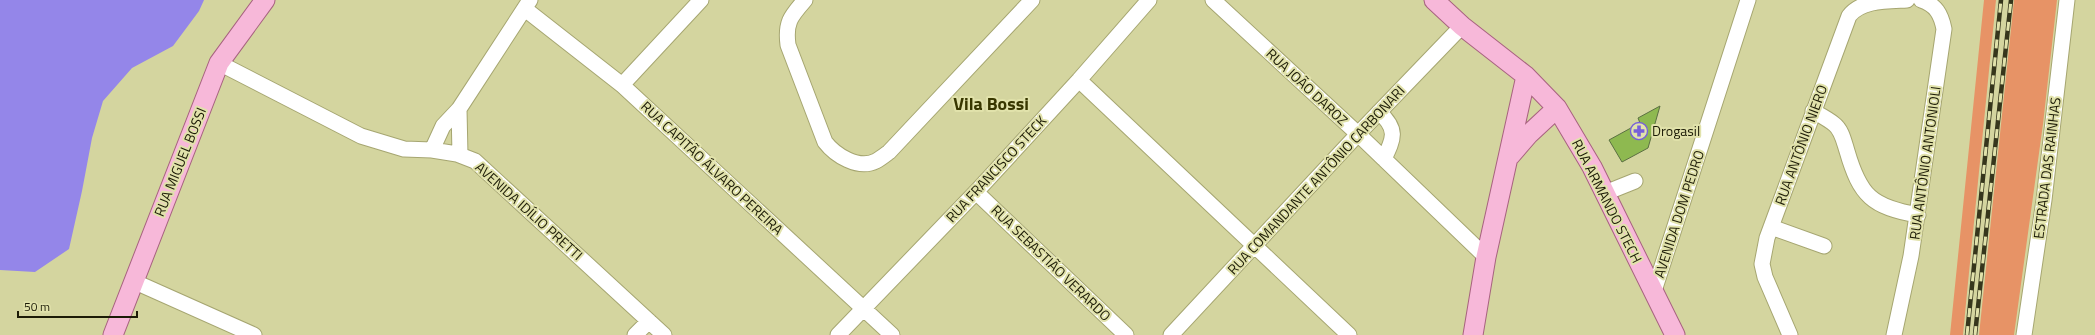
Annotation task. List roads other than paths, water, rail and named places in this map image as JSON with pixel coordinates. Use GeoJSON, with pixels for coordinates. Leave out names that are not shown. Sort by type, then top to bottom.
{"type":"FeatureCollection","features":[{"type":"Feature","properties":{"kind":"main road","name":"RUA MIGUEL BOSSI"},"geometry":{"type":"LineString","coordinates":[[113,335],[219,63],[265,0]]}},
{"type":"Feature","properties":{"kind":"main road","name":"RUA ARMANDO STECH"},"geometry":{"type":"LineString","coordinates":[[1434,0],[1462,26],[1526,76],[1557,108],[1592,167],[1675,335]]}},
{"type":"Feature","properties":{"kind":"main road"},"geometry":{"type":"LineString","coordinates":[[1473,335],[1486,257],[1526,76]]}},
{"type":"Feature","properties":{"kind":"main road"},"geometry":{"type":"LineString","coordinates":[[1508,159],[1529,134],[1557,108]]}},
{"type":"Feature","properties":{"kind":"street"},"geometry":{"type":"LineString","coordinates":[[622,85],[701,0]]}},
{"type":"Feature","properties":{"kind":"street"},"geometry":{"type":"LineString","coordinates":[[805,0],[790,17],[786,31],[788,45],[825,142],[832,151],[844,158],[862,163],[874,162],[889,152],[1032,0]]}},
{"type":"Feature","properties":{"kind":"street","name":"RUA FRANCISCO STECK"},"geometry":{"type":"LineString","coordinates":[[838,335],[863,307],[976,192],[1079,80],[1149,0]]}},
{"type":"Feature","properties":{"kind":"street","name":"RUA JOÃO DAROZ"},"geometry":{"type":"LineString","coordinates":[[1213,0],[1358,134],[1486,257]]}},
{"type":"Feature","properties":{"kind":"street","name":"AVENIDA DOM PEDRO"},"geometry":{"type":"LineString","coordinates":[[1654,291],[1748,0]]}},
{"type":"Feature","properties":{"kind":"street","name":"RUA ANTÔNIO NIERO"},"geometry":{"type":"LineString","coordinates":[[1790,335],[1765,276],[1762,264],[1771,226],[1840,37],[1853,10],[1868,2],[1907,0]]}},
{"type":"Feature","properties":{"kind":"street","name":"RUA ANTÔNIO ANTONIOLI"},"geometry":{"type":"LineString","coordinates":[[1894,335],[1918,215],[1944,29],[1942,16],[1930,3],[1921,0]]}},
{"type":"Feature","properties":{"kind":"street","name":"ESTRADA DAS RAINHAS"},"geometry":{"type":"LineString","coordinates":[[2024,335],[2044,200],[2067,0]]}},
{"type":"Feature","properties":{"kind":"street"},"geometry":{"type":"LineString","coordinates":[[432,150],[444,126],[459,109],[528,5]]}},
{"type":"Feature","properties":{"kind":"street","name":"RUA CAPITÃO ÁLVARO PEREIRA"},"geometry":{"type":"LineString","coordinates":[[528,5],[622,85],[892,335]]}},
{"type":"Feature","properties":{"kind":"street","name":"RUA COMANDANTE ANTÔNIO CARBONARI"},"geometry":{"type":"LineString","coordinates":[[1171,335],[1358,134],[1462,26]]}},
{"type":"Feature","properties":{"kind":"street","name":"AVENIDA IDÍLIO PRETTI"},"geometry":{"type":"LineString","coordinates":[[219,63],[361,136],[404,149],[432,150],[460,155],[475,161],[664,335]]}},
{"type":"Feature","properties":{"kind":"street"},"geometry":{"type":"LineString","coordinates":[[1079,80],[1349,335]]}},
{"type":"Feature","properties":{"kind":"street"},"geometry":{"type":"LineString","coordinates":[[459,109],[460,155]]}},
{"type":"Feature","properties":{"kind":"street"},"geometry":{"type":"LineString","coordinates":[[1379,112],[1389,121],[1392,129],[1390,145],[1384,159]]}},
{"type":"Feature","properties":{"kind":"street"},"geometry":{"type":"LineString","coordinates":[[1813,112],[1834,124],[1840,133],[1853,172],[1859,185],[1868,196],[1893,210],[1918,215]]}},
{"type":"Feature","properties":{"kind":"street"},"geometry":{"type":"LineString","coordinates":[[1605,193],[1635,181]]}},
{"type":"Feature","properties":{"kind":"street","name":"RUA SEBASTIÃO VERARDO"},"geometry":{"type":"LineString","coordinates":[[976,192],[1126,335]]}},
{"type":"Feature","properties":{"kind":"street"},"geometry":{"type":"LineString","coordinates":[[1771,226],[1824,246]]}},
{"type":"Feature","properties":{"kind":"street"},"geometry":{"type":"LineString","coordinates":[[133,281],[254,335]]}},
{"type":"Feature","properties":{"kind":"street"},"geometry":{"type":"LineString","coordinates":[[635,335],[648,321]]}},
{"type":"Feature","properties":{"kind":"railway"},"geometry":{"type":"LineString","coordinates":[[1967,335],[2001,0]]}},
{"type":"Feature","properties":{"kind":"railway"},"geometry":{"type":"LineString","coordinates":[[1975,335],[2011,0]]}},
{"type":"Feature","properties":{"kind":"place","name":"Drogasil"},"geometry":{"type":"Point","coordinates":[1639,131]}},
{"type":"Feature","properties":{"kind":"district","name":"Vila Bossi"},"geometry":{"type":"Point","coordinates":[991,104]}}]}
